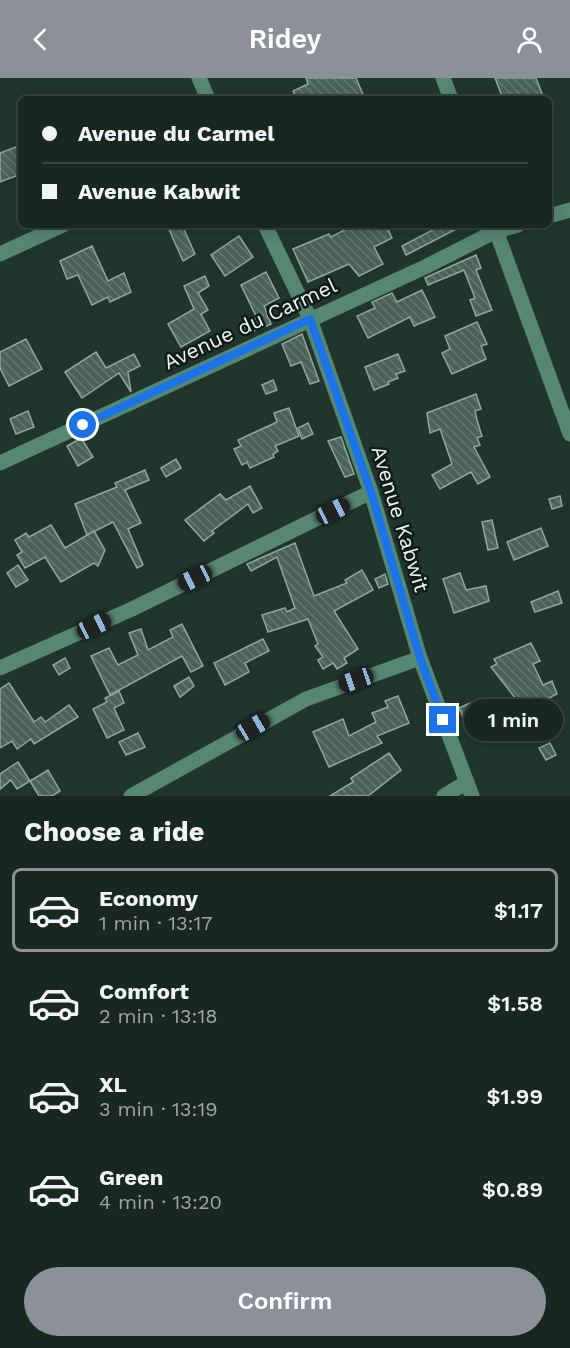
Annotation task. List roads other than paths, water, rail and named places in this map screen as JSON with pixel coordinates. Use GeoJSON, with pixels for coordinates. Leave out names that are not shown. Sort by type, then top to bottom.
{"type":"FeatureCollection","features":[{"type":"Feature","properties":{"kind":"street"},"geometry":{"type":"LineString","coordinates":[[199,78],[207,96]]}},
{"type":"Feature","properties":{"kind":"street"},"geometry":{"type":"LineString","coordinates":[[443,78],[450,96]]}},
{"type":"Feature","properties":{"kind":"street"},"geometry":{"type":"LineString","coordinates":[[552,215],[570,210]]}},
{"type":"Feature","properties":{"kind":"street"},"geometry":{"type":"LineString","coordinates":[[0,254],[56,228]]}},
{"type":"Feature","properties":{"kind":"street","name":"Avenue Kabwit"},"geometry":{"type":"LineString","coordinates":[[266,228],[310,319],[371,492],[420,658],[470,789]]}},
{"type":"Feature","properties":{"kind":"street"},"geometry":{"type":"LineString","coordinates":[[495,228],[567,410],[570,434]]}},
{"type":"Feature","properties":{"kind":"street","name":"Avenue du Carmel"},"geometry":{"type":"LineString","coordinates":[[0,463],[425,267],[495,228]]}},
{"type":"Feature","properties":{"kind":"street"},"geometry":{"type":"LineString","coordinates":[[0,668],[132,609],[371,492]]}},
{"type":"Feature","properties":{"kind":"street"},"geometry":{"type":"LineString","coordinates":[[131,796],[306,699],[420,658]]}},
{"type":"Feature","properties":{"kind":"street"},"geometry":{"type":"LineString","coordinates":[[444,796],[470,789]]}}]}
